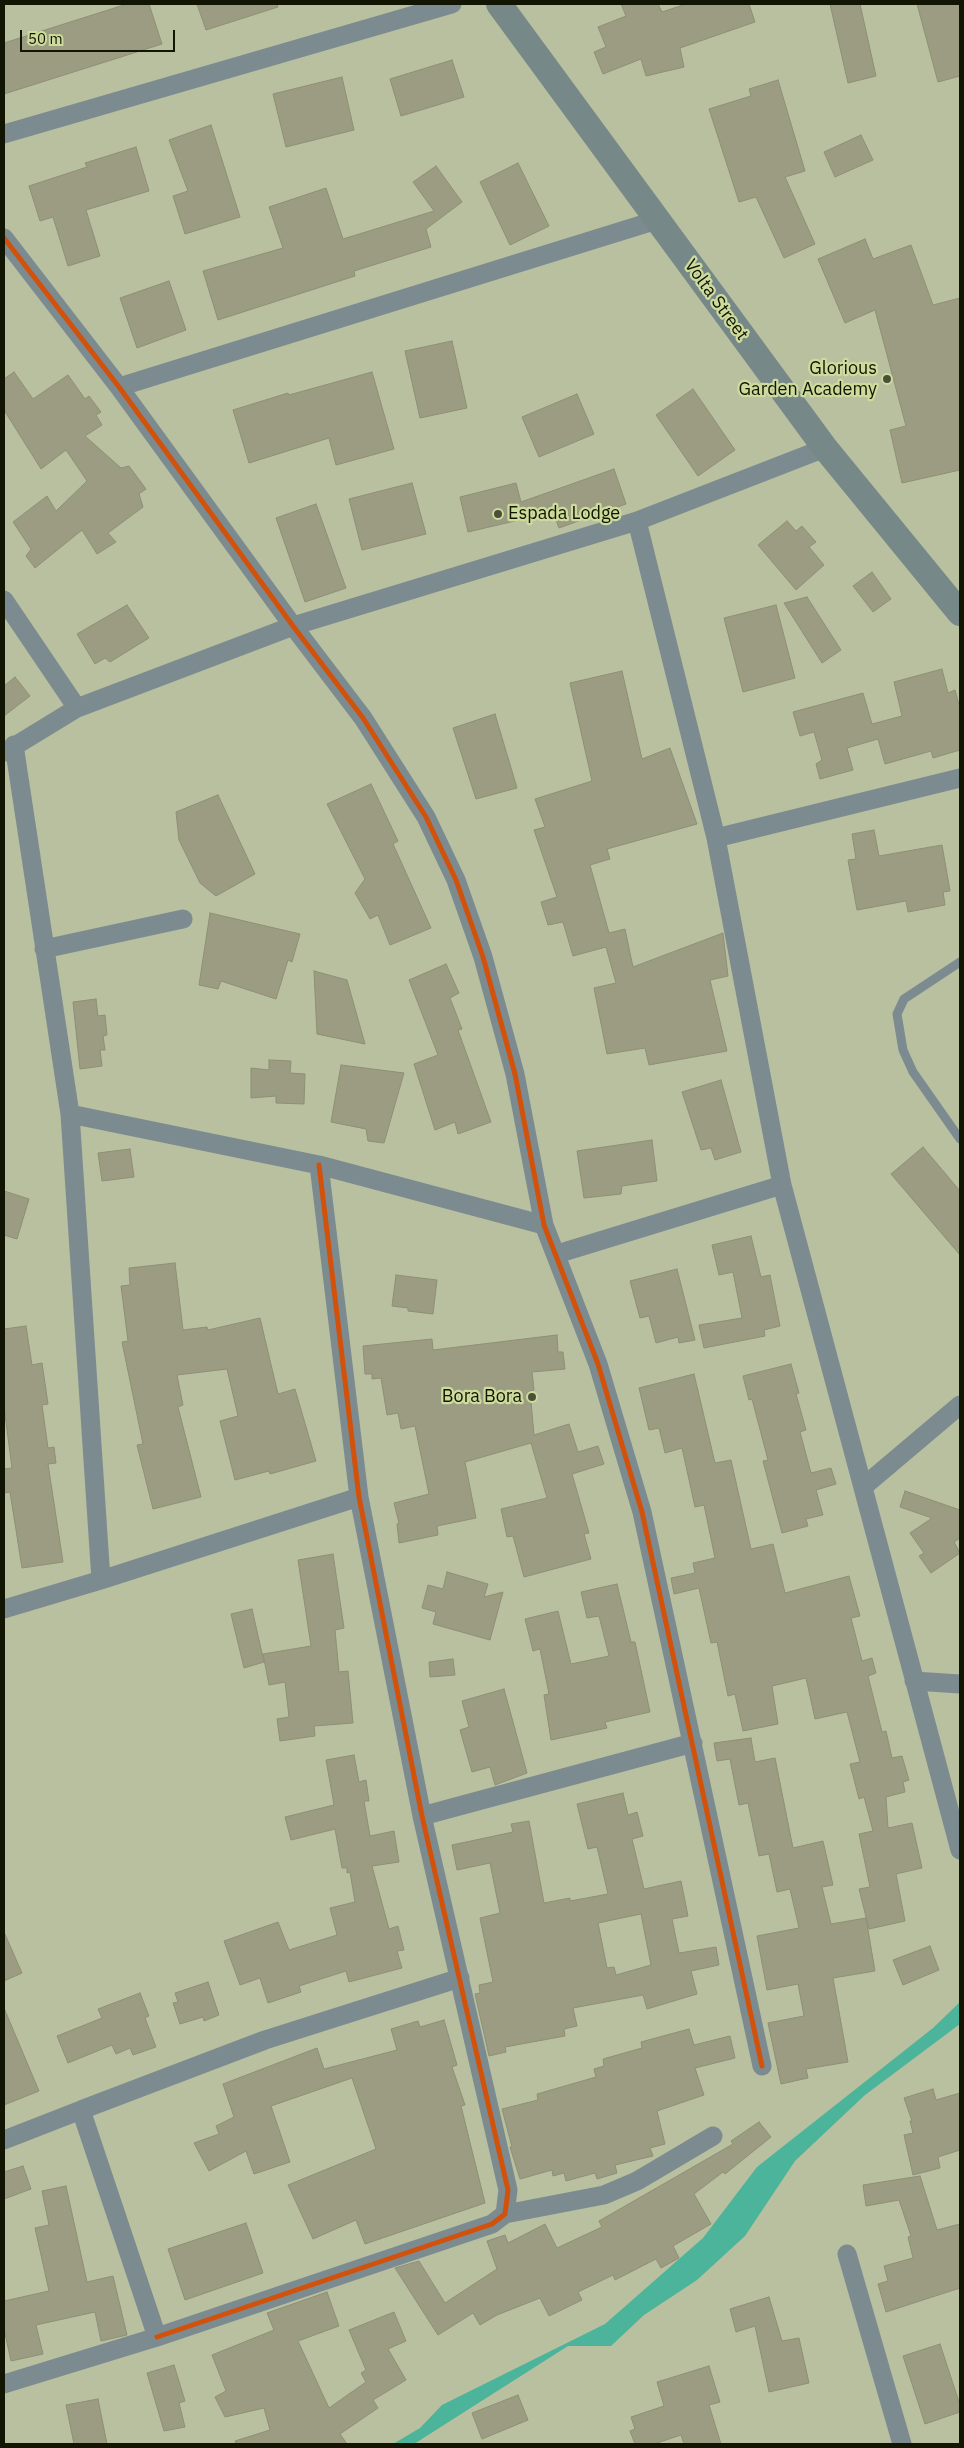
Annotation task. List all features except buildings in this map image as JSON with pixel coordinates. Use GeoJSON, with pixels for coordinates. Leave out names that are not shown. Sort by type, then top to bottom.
{"type":"FeatureCollection","features":[{"type":"Feature","properties":{"kind":"street"},"geometry":{"type":"LineString","coordinates":[[4,134],[452,4]]}},
{"type":"Feature","properties":{"kind":"street","name":"Volta Street"},"geometry":{"type":"LineString","coordinates":[[499,4],[825,448],[960,612]]}},
{"type":"Feature","properties":{"kind":"street"},"geometry":{"type":"LineString","coordinates":[[119,387],[656,220]]}},
{"type":"Feature","properties":{"kind":"street"},"geometry":{"type":"LineString","coordinates":[[4,238],[119,387],[368,726],[426,817],[456,880],[483,956],[516,1074],[544,1225],[557,1254],[598,1364],[642,1512],[762,2066]]}},
{"type":"Feature","properties":{"kind":"street"},"geometry":{"type":"LineString","coordinates":[[102,1580],[70,1114],[44,949],[9,749],[77,708],[293,626],[636,520],[825,448]]}},
{"type":"Feature","properties":{"kind":"street"},"geometry":{"type":"LineString","coordinates":[[636,520],[716,838],[782,1185],[960,1850]]}},
{"type":"Feature","properties":{"kind":"street"},"geometry":{"type":"LineString","coordinates":[[4,600],[77,708]]}},
{"type":"Feature","properties":{"kind":"street"},"geometry":{"type":"LineString","coordinates":[[716,838],[960,778]]}},
{"type":"Feature","properties":{"kind":"street"},"geometry":{"type":"LineString","coordinates":[[44,949],[183,919]]}},
{"type":"Feature","properties":{"kind":"street"},"geometry":{"type":"LineString","coordinates":[[70,1114],[319,1164],[544,1225]]}},
{"type":"Feature","properties":{"kind":"street"},"geometry":{"type":"LineString","coordinates":[[319,1164],[358,1497],[422,1816],[508,2190],[505,2214]]}},
{"type":"Feature","properties":{"kind":"street"},"geometry":{"type":"LineString","coordinates":[[557,1254],[782,1185]]}},
{"type":"Feature","properties":{"kind":"street"},"geometry":{"type":"LineString","coordinates":[[863,1487],[960,1405]]}},
{"type":"Feature","properties":{"kind":"street"},"geometry":{"type":"LineString","coordinates":[[4,1609],[102,1580],[358,1497]]}},
{"type":"Feature","properties":{"kind":"street"},"geometry":{"type":"LineString","coordinates":[[914,1681],[960,1684]]}},
{"type":"Feature","properties":{"kind":"street"},"geometry":{"type":"LineString","coordinates":[[422,1816],[693,1743]]}},
{"type":"Feature","properties":{"kind":"street"},"geometry":{"type":"LineString","coordinates":[[4,2140],[265,2040],[460,1978]]}},
{"type":"Feature","properties":{"kind":"street"},"geometry":{"type":"LineString","coordinates":[[81,2110],[157,2337]]}},
{"type":"Feature","properties":{"kind":"street"},"geometry":{"type":"LineString","coordinates":[[4,2384],[157,2337],[492,2224],[505,2214],[604,2195],[638,2181],[713,2136]]}},
{"type":"Feature","properties":{"kind":"street"},"geometry":{"type":"LineString","coordinates":[[847,2254],[902,2444]]}},
{"type":"Feature","properties":{"kind":"lane"},"geometry":{"type":"LineString","coordinates":[[960,962],[904,1000],[897,1014],[903,1050],[913,1072],[960,1139]]}},
{"type":"Feature","properties":{"kind":"water"},"geometry":{"type":"Polygon","coordinates":[[[960,2002],[960,2024],[865,2095],[795,2161],[745,2236],[697,2280],[644,2315],[611,2346],[568,2346],[414,2444],[393,2444],[420,2428],[442,2405],[605,2324],[703,2238],[757,2167],[933,2028],[960,2002]]]}},
{"type":"Feature","properties":{"kind":"cycle path"},"geometry":{"type":"LineString","coordinates":[[4,238],[119,387],[293,626],[363,718],[426,817],[456,880],[483,957],[515,1074],[544,1225],[598,1364],[642,1512],[762,2066]]}},
{"type":"Feature","properties":{"kind":"cycle path"},"geometry":{"type":"LineString","coordinates":[[157,2337],[492,2224],[505,2214],[508,2190],[422,1816],[359,1497],[319,1165]]}},
{"type":"Feature","properties":{"kind":"place","name":"Glorious Garden Academy"},"geometry":{"type":"Point","coordinates":[887,379]}},
{"type":"Feature","properties":{"kind":"place","name":"Espada Lodge"},"geometry":{"type":"Point","coordinates":[498,514]}},
{"type":"Feature","properties":{"kind":"place","name":"Bora Bora"},"geometry":{"type":"Point","coordinates":[532,1397]}}]}
